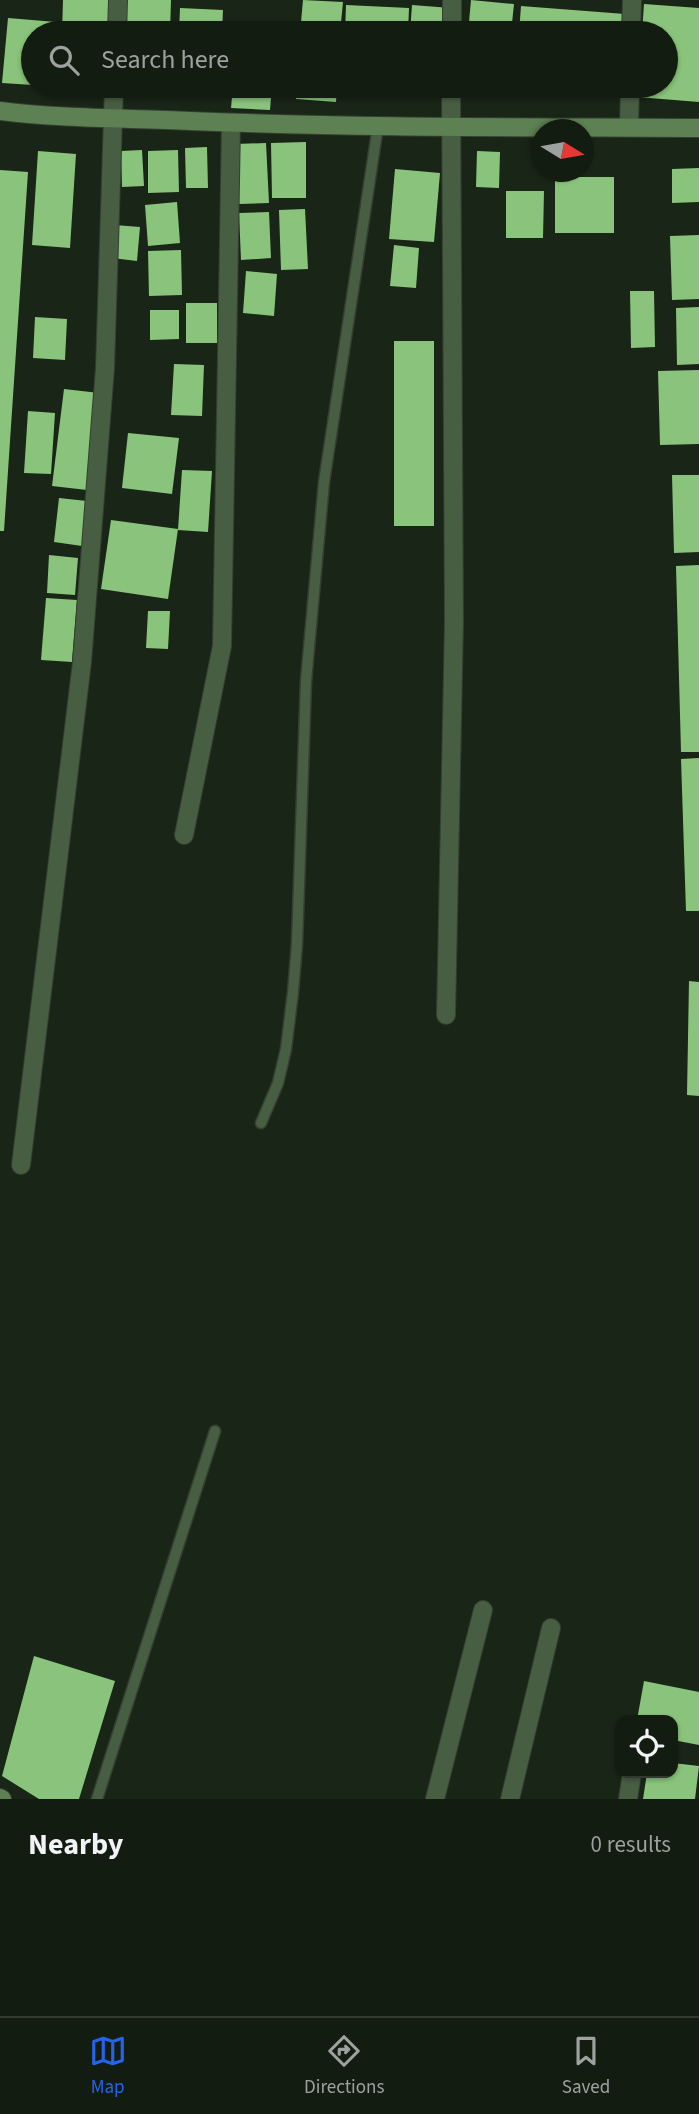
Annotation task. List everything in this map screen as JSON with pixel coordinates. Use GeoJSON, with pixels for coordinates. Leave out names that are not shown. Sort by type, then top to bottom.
{"type":"FeatureCollection","features":[{"type":"Feature","properties":{"kind":"street"},"geometry":{"type":"LineString","coordinates":[[117,21],[118,0]]}},
{"type":"Feature","properties":{"kind":"street"},"geometry":{"type":"LineString","coordinates":[[452,0],[452,21]]}},
{"type":"Feature","properties":{"kind":"street"},"geometry":{"type":"LineString","coordinates":[[631,21],[632,0]]}},
{"type":"Feature","properties":{"kind":"street"},"geometry":{"type":"LineString","coordinates":[[21,1165],[82,662],[105,368],[114,98]]}},
{"type":"Feature","properties":{"kind":"street"},"geometry":{"type":"LineString","coordinates":[[446,1015],[454,621],[451,98]]}},
{"type":"Feature","properties":{"kind":"street"},"geometry":{"type":"LineString","coordinates":[[629,127],[630,98]]}},
{"type":"Feature","properties":{"kind":"street"},"geometry":{"type":"LineString","coordinates":[[0,111],[113,120],[314,127],[699,128]]}},
{"type":"Feature","properties":{"kind":"street"},"geometry":{"type":"LineString","coordinates":[[184,835],[222,646],[231,123]]}},
{"type":"Feature","properties":{"kind":"street"},"geometry":{"type":"LineString","coordinates":[[435,1799],[483,1610]]}},
{"type":"Feature","properties":{"kind":"street"},"geometry":{"type":"LineString","coordinates":[[510,1799],[551,1629]]}},
{"type":"Feature","properties":{"kind":"street"},"geometry":{"type":"LineString","coordinates":[[628,1799],[631,1778]]}},
{"type":"Feature","properties":{"kind":"lane"},"geometry":{"type":"LineString","coordinates":[[261,1123],[278,1083],[286,1049],[293,992],[306,681],[324,482],[378,126]]}},
{"type":"Feature","properties":{"kind":"lane"},"geometry":{"type":"LineString","coordinates":[[97,1799],[215,1431]]}},
{"type":"Feature","properties":{"kind":"building"},"geometry":{"type":"Polygon","coordinates":[[[63,0],[114,0],[113,21],[62,21],[63,0]]]}},
{"type":"Feature","properties":{"kind":"building"},"geometry":{"type":"Polygon","coordinates":[[[122,0],[171,0],[170,21],[121,21],[122,0]]]}},
{"type":"Feature","properties":{"kind":"building"},"geometry":{"type":"Polygon","coordinates":[[[303,0],[343,2],[341,21],[301,21],[303,0]]]}},
{"type":"Feature","properties":{"kind":"building"},"geometry":{"type":"Polygon","coordinates":[[[471,0],[514,4],[512,21],[469,21],[471,0]]]}},
{"type":"Feature","properties":{"kind":"building"},"geometry":{"type":"Polygon","coordinates":[[[644,4],[699,8],[699,102],[649,98],[678,98],[678,21],[643,21],[644,4]]]}},
{"type":"Feature","properties":{"kind":"building"},"geometry":{"type":"Polygon","coordinates":[[[346,5],[409,8],[408,21],[345,21],[346,5]]]}},
{"type":"Feature","properties":{"kind":"building"},"geometry":{"type":"Polygon","coordinates":[[[412,5],[451,8],[450,21],[411,21],[412,5]]]}},
{"type":"Feature","properties":{"kind":"building"},"geometry":{"type":"Polygon","coordinates":[[[521,6],[625,14],[624,21],[520,21],[521,6]]]}},
{"type":"Feature","properties":{"kind":"building"},"geometry":{"type":"Polygon","coordinates":[[[180,8],[223,10],[223,21],[179,21],[180,8]]]}},
{"type":"Feature","properties":{"kind":"building"},"geometry":{"type":"Polygon","coordinates":[[[8,18],[44,21],[21,21],[21,84],[2,83],[8,18]]]}},
{"type":"Feature","properties":{"kind":"building"},"geometry":{"type":"Polygon","coordinates":[[[232,98],[271,98],[270,110],[231,108],[232,98]]]}},
{"type":"Feature","properties":{"kind":"building"},"geometry":{"type":"Polygon","coordinates":[[[296,98],[336,98],[336,102],[296,98]]]}},
{"type":"Feature","properties":{"kind":"building"},"geometry":{"type":"Polygon","coordinates":[[[306,142],[306,198],[272,198],[271,143],[306,142]]]}},
{"type":"Feature","properties":{"kind":"building"},"geometry":{"type":"Polygon","coordinates":[[[266,143],[269,203],[239,204],[236,144],[266,143]]]}},
{"type":"Feature","properties":{"kind":"building"},"geometry":{"type":"Polygon","coordinates":[[[207,147],[208,188],[186,188],[185,148],[207,147]]]}},
{"type":"Feature","properties":{"kind":"building"},"geometry":{"type":"Polygon","coordinates":[[[142,150],[144,186],[122,187],[121,151],[142,150]]]}},
{"type":"Feature","properties":{"kind":"building"},"geometry":{"type":"Polygon","coordinates":[[[178,150],[179,192],[148,193],[148,151],[178,150]]]}},
{"type":"Feature","properties":{"kind":"building"},"geometry":{"type":"Polygon","coordinates":[[[38,151],[76,154],[70,248],[32,245],[38,151]]]}},
{"type":"Feature","properties":{"kind":"building"},"geometry":{"type":"Polygon","coordinates":[[[477,151],[500,152],[499,188],[476,187],[477,151]]]}},
{"type":"Feature","properties":{"kind":"building"},"geometry":{"type":"Polygon","coordinates":[[[699,168],[699,202],[672,203],[672,169],[699,168]]]}},
{"type":"Feature","properties":{"kind":"building"},"geometry":{"type":"Polygon","coordinates":[[[395,169],[440,173],[434,242],[389,239],[395,169]]]}},
{"type":"Feature","properties":{"kind":"building"},"geometry":{"type":"Polygon","coordinates":[[[0,170],[28,172],[4,531],[0,531],[0,170]]]}},
{"type":"Feature","properties":{"kind":"building"},"geometry":{"type":"Polygon","coordinates":[[[594,177],[614,177],[614,233],[555,233],[555,182],[594,182],[594,177]]]}},
{"type":"Feature","properties":{"kind":"building"},"geometry":{"type":"Polygon","coordinates":[[[506,191],[544,191],[543,238],[506,238],[506,191]]]}},
{"type":"Feature","properties":{"kind":"building"},"geometry":{"type":"Polygon","coordinates":[[[177,202],[180,243],[148,246],[145,205],[177,202]]]}},
{"type":"Feature","properties":{"kind":"building"},"geometry":{"type":"Polygon","coordinates":[[[305,209],[308,269],[281,270],[279,210],[305,209]]]}},
{"type":"Feature","properties":{"kind":"building"},"geometry":{"type":"Polygon","coordinates":[[[269,212],[271,258],[241,260],[239,213],[269,212]]]}},
{"type":"Feature","properties":{"kind":"building"},"geometry":{"type":"Polygon","coordinates":[[[115,225],[140,227],[137,261],[112,258],[115,225]]]}},
{"type":"Feature","properties":{"kind":"building"},"geometry":{"type":"Polygon","coordinates":[[[699,235],[699,299],[672,300],[670,236],[699,235]]]}},
{"type":"Feature","properties":{"kind":"building"},"geometry":{"type":"Polygon","coordinates":[[[394,245],[419,248],[416,288],[390,286],[394,245]]]}},
{"type":"Feature","properties":{"kind":"building"},"geometry":{"type":"Polygon","coordinates":[[[181,250],[182,295],[149,296],[148,251],[181,250]]]}},
{"type":"Feature","properties":{"kind":"building"},"geometry":{"type":"Polygon","coordinates":[[[246,271],[277,274],[274,316],[243,313],[246,271]]]}},
{"type":"Feature","properties":{"kind":"building"},"geometry":{"type":"Polygon","coordinates":[[[630,291],[654,291],[655,347],[631,348],[630,291]]]}},
{"type":"Feature","properties":{"kind":"building"},"geometry":{"type":"Polygon","coordinates":[[[186,303],[217,303],[217,343],[186,343],[186,303]]]}},
{"type":"Feature","properties":{"kind":"building"},"geometry":{"type":"Polygon","coordinates":[[[699,307],[699,364],[677,365],[676,308],[699,307]]]}},
{"type":"Feature","properties":{"kind":"building"},"geometry":{"type":"Polygon","coordinates":[[[150,310],[179,310],[179,339],[150,340],[150,310]]]}},
{"type":"Feature","properties":{"kind":"building"},"geometry":{"type":"Polygon","coordinates":[[[35,317],[67,319],[65,360],[33,358],[35,317]]]}},
{"type":"Feature","properties":{"kind":"building"},"geometry":{"type":"Polygon","coordinates":[[[394,341],[434,341],[434,526],[394,526],[394,341]]]}},
{"type":"Feature","properties":{"kind":"building"},"geometry":{"type":"Polygon","coordinates":[[[174,364],[204,365],[202,416],[171,415],[174,364]]]}},
{"type":"Feature","properties":{"kind":"building"},"geometry":{"type":"Polygon","coordinates":[[[699,370],[699,444],[660,445],[658,371],[699,370]]]}},
{"type":"Feature","properties":{"kind":"building"},"geometry":{"type":"Polygon","coordinates":[[[64,389],[99,393],[87,490],[52,486],[64,389]]]}},
{"type":"Feature","properties":{"kind":"building"},"geometry":{"type":"Polygon","coordinates":[[[28,411],[55,413],[51,474],[24,473],[28,411]]]}},
{"type":"Feature","properties":{"kind":"building"},"geometry":{"type":"Polygon","coordinates":[[[128,433],[179,438],[172,494],[122,488],[128,433]]]}},
{"type":"Feature","properties":{"kind":"building"},"geometry":{"type":"Polygon","coordinates":[[[182,470],[212,471],[208,532],[178,530],[182,470]]]}},
{"type":"Feature","properties":{"kind":"building"},"geometry":{"type":"Polygon","coordinates":[[[672,475],[699,475],[699,552],[674,553],[672,475]]]}},
{"type":"Feature","properties":{"kind":"building"},"geometry":{"type":"Polygon","coordinates":[[[59,498],[87,501],[82,546],[54,542],[59,498]]]}},
{"type":"Feature","properties":{"kind":"building"},"geometry":{"type":"Polygon","coordinates":[[[111,520],[178,529],[168,599],[101,589],[111,520]]]}},
{"type":"Feature","properties":{"kind":"building"},"geometry":{"type":"Polygon","coordinates":[[[49,555],[78,558],[75,595],[47,593],[49,555]]]}},
{"type":"Feature","properties":{"kind":"building"},"geometry":{"type":"Polygon","coordinates":[[[699,565],[699,752],[681,752],[676,566],[699,565]]]}},
{"type":"Feature","properties":{"kind":"building"},"geometry":{"type":"Polygon","coordinates":[[[46,598],[77,600],[72,662],[41,660],[46,598]]]}},
{"type":"Feature","properties":{"kind":"building"},"geometry":{"type":"Polygon","coordinates":[[[148,611],[170,611],[168,649],[146,648],[148,611]]]}},
{"type":"Feature","properties":{"kind":"building"},"geometry":{"type":"Polygon","coordinates":[[[699,758],[699,911],[686,911],[681,759],[699,758]]]}},
{"type":"Feature","properties":{"kind":"building"},"geometry":{"type":"Polygon","coordinates":[[[689,981],[699,982],[699,1096],[687,1095],[689,981]]]}},
{"type":"Feature","properties":{"kind":"building"},"geometry":{"type":"Polygon","coordinates":[[[34,1656],[115,1681],[79,1799],[39,1799],[2,1776],[34,1656]]]}},
{"type":"Feature","properties":{"kind":"building"},"geometry":{"type":"Polygon","coordinates":[[[644,1681],[699,1692],[699,1745],[678,1741],[678,1715],[638,1715],[644,1681]]]}},
{"type":"Feature","properties":{"kind":"building"},"geometry":{"type":"Polygon","coordinates":[[[678,1764],[699,1766],[695,1799],[643,1799],[646,1778],[678,1778],[678,1764]]]}}]}
